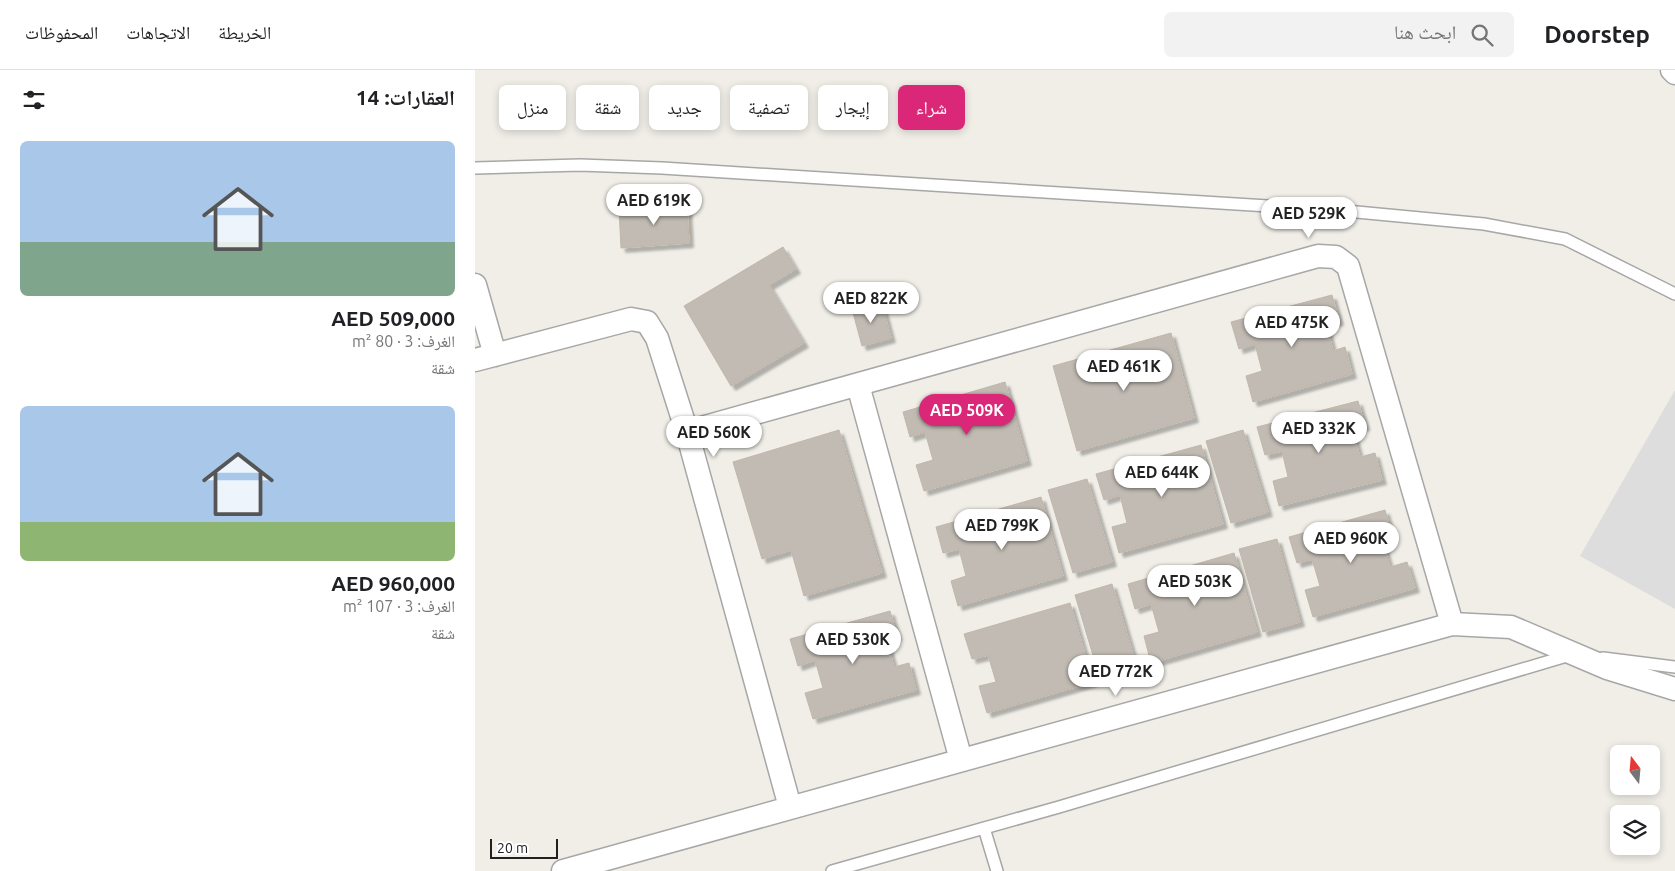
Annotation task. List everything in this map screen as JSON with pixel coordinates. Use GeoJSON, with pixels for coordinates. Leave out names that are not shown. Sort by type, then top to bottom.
{"type":"FeatureCollection","features":[{"type":"Feature","properties":{"kind":"street"},"geometry":{"type":"LineString","coordinates":[[1672,70],[1675,73]]}},
{"type":"Feature","properties":{"kind":"street"},"geometry":{"type":"LineString","coordinates":[[687,432],[1318,256],[1335,257],[1348,266],[1452,624]]}},
{"type":"Feature","properties":{"kind":"street"},"geometry":{"type":"LineString","coordinates":[[475,285],[485,358],[631,319],[647,322],[657,338],[687,432],[790,807]]}},
{"type":"Feature","properties":{"kind":"street"},"geometry":{"type":"LineString","coordinates":[[858,385],[961,760]]}},
{"type":"Feature","properties":{"kind":"street"},"geometry":{"type":"LineString","coordinates":[[563,871],[1452,624],[1511,627],[1607,668],[1675,689]]}},
{"type":"Feature","properties":{"kind":"lane"},"geometry":{"type":"LineString","coordinates":[[475,168],[580,165],[662,168],[1345,211],[1485,224],[1565,239],[1675,294]]}},
{"type":"Feature","properties":{"kind":"lane"},"geometry":{"type":"LineString","coordinates":[[832,871],[1573,654],[1675,667]]}},
{"type":"Feature","properties":{"kind":"lane"},"geometry":{"type":"LineString","coordinates":[[984,828],[997,871]]}},
{"type":"Feature","properties":{"kind":"shaded area"},"geometry":{"type":"Polygon","coordinates":[[[1675,390],[1675,609],[1580,556],[1675,390]]]}},
{"type":"Feature","properties":{"kind":"building"},"geometry":{"type":"Polygon","coordinates":[[[687,205],[689,243],[621,248],[619,209],[687,205]]]}},
{"type":"Feature","properties":{"kind":"building"},"geometry":{"type":"Polygon","coordinates":[[[783,247],[796,269],[769,285],[804,343],[731,386],[684,306],[783,247]]]}},
{"type":"Feature","properties":{"kind":"building"},"geometry":{"type":"Polygon","coordinates":[[[1332,295],[1339,321],[1326,324],[1333,351],[1345,347],[1352,374],[1253,402],[1246,376],[1262,371],[1255,344],[1239,349],[1231,322],[1332,295]]]}},
{"type":"Feature","properties":{"kind":"building"},"geometry":{"type":"Polygon","coordinates":[[[881,301],[891,338],[862,346],[852,309],[881,301]]]}},
{"type":"Feature","properties":{"kind":"building"},"geometry":{"type":"Polygon","coordinates":[[[1171,333],[1194,418],[1077,451],[1053,366],[1171,333]]]}},
{"type":"Feature","properties":{"kind":"building"},"geometry":{"type":"Polygon","coordinates":[[[1005,382],[1027,461],[924,491],[916,465],[933,460],[925,432],[910,437],[903,412],[1005,382]]]}},
{"type":"Feature","properties":{"kind":"building"},"geometry":{"type":"Polygon","coordinates":[[[1358,401],[1365,426],[1352,429],[1360,457],[1375,453],[1382,480],[1279,506],[1273,481],[1288,477],[1282,451],[1265,455],[1257,427],[1358,401]]]}},
{"type":"Feature","properties":{"kind":"building"},"geometry":{"type":"Polygon","coordinates":[[[839,430],[882,573],[804,596],[791,550],[762,559],[733,462],[839,430]]]}},
{"type":"Feature","properties":{"kind":"building"},"geometry":{"type":"Polygon","coordinates":[[[1243,430],[1268,512],[1231,523],[1206,441],[1243,430]]]}},
{"type":"Feature","properties":{"kind":"building"},"geometry":{"type":"Polygon","coordinates":[[[1201,445],[1223,524],[1119,553],[1112,527],[1127,523],[1120,495],[1104,500],[1096,474],[1201,445]]]}},
{"type":"Feature","properties":{"kind":"building"},"geometry":{"type":"Polygon","coordinates":[[[1087,479],[1112,562],[1073,573],[1048,490],[1087,479]]]}},
{"type":"Feature","properties":{"kind":"building"},"geometry":{"type":"Polygon","coordinates":[[[1041,497],[1063,576],[958,606],[951,581],[966,576],[959,549],[943,553],[936,527],[1041,497]]]}},
{"type":"Feature","properties":{"kind":"building"},"geometry":{"type":"Polygon","coordinates":[[[1385,510],[1392,535],[1381,537],[1390,567],[1407,562],[1415,588],[1313,617],[1305,590],[1320,586],[1312,559],[1297,563],[1289,537],[1385,510]]]}},
{"type":"Feature","properties":{"kind":"building"},"geometry":{"type":"Polygon","coordinates":[[[1277,539],[1300,622],[1263,632],[1239,549],[1277,539]]]}},
{"type":"Feature","properties":{"kind":"building"},"geometry":{"type":"Polygon","coordinates":[[[1234,553],[1257,632],[1151,663],[1144,636],[1159,632],[1151,604],[1135,609],[1128,584],[1234,553]]]}},
{"type":"Feature","properties":{"kind":"building"},"geometry":{"type":"Polygon","coordinates":[[[1112,584],[1137,668],[1100,679],[1075,595],[1112,584]]]}},
{"type":"Feature","properties":{"kind":"building"},"geometry":{"type":"Polygon","coordinates":[[[1070,603],[1093,682],[987,713],[979,686],[996,682],[988,655],[972,659],[964,634],[1070,603]]]}},
{"type":"Feature","properties":{"kind":"building"},"geometry":{"type":"Polygon","coordinates":[[[890,611],[897,636],[886,639],[894,667],[909,663],[916,690],[813,719],[805,693],[823,688],[815,660],[798,666],[790,639],[890,611]]]}}]}
